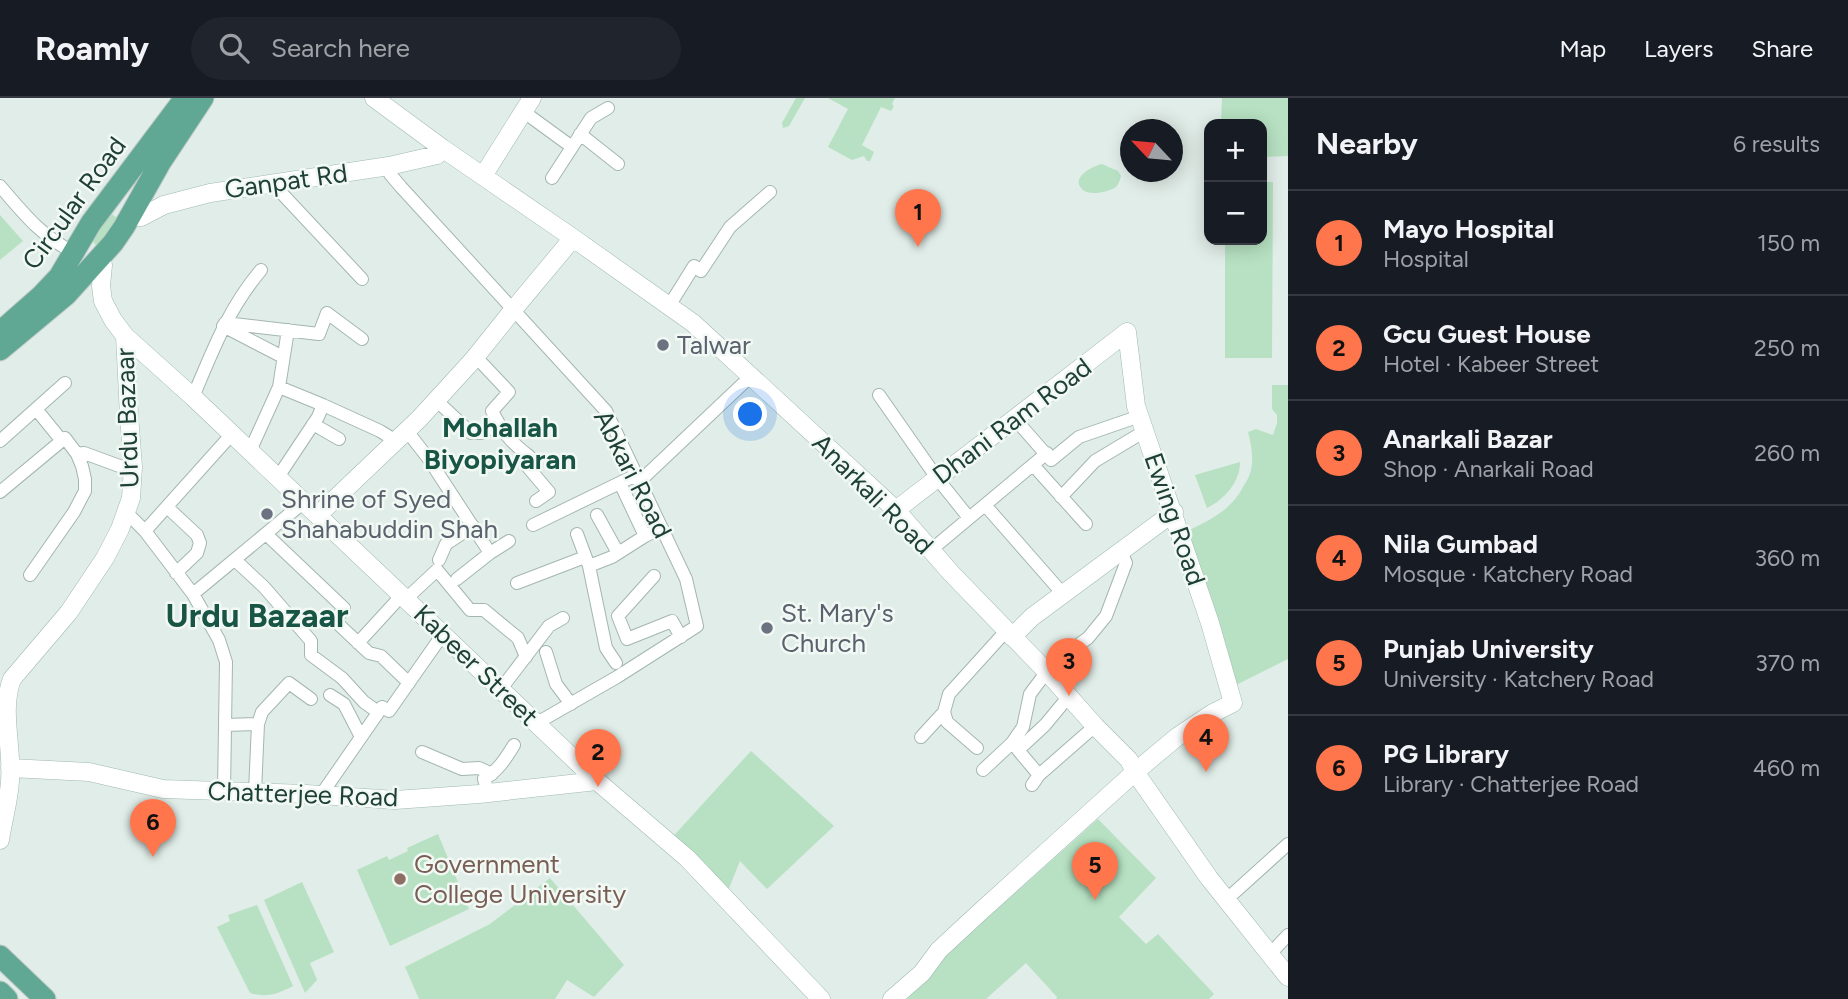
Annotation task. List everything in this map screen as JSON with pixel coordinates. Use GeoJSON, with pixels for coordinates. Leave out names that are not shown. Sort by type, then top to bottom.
{"type":"FeatureCollection","features":[{"type":"Feature","properties":{"kind":"main road","name":"Circular Road"},"geometry":{"type":"LineString","coordinates":[[0,331],[52,285],[91,223],[185,98]]}},
{"type":"Feature","properties":{"kind":"main road","name":"Circular Road"},"geometry":{"type":"LineString","coordinates":[[0,350],[55,305],[121,232],[160,163],[203,98]]}},
{"type":"Feature","properties":{"kind":"main road"},"geometry":{"type":"LineString","coordinates":[[105,205],[130,216]]}},
{"type":"Feature","properties":{"kind":"main road"},"geometry":{"type":"LineString","coordinates":[[77,248],[100,258]]}},
{"type":"Feature","properties":{"kind":"main road"},"geometry":{"type":"LineString","coordinates":[[0,956],[45,999]]}},
{"type":"Feature","properties":{"kind":"main road"},"geometry":{"type":"LineString","coordinates":[[0,992],[7,999]]}},
{"type":"Feature","properties":{"kind":"street","name":"Anarkali Road"},"geometry":{"type":"LineString","coordinates":[[374,98],[694,323],[896,510],[1129,760],[1209,878],[1288,977]]}},
{"type":"Feature","properties":{"kind":"street"},"geometry":{"type":"LineString","coordinates":[[483,176],[528,105],[572,147]]}},
{"type":"Feature","properties":{"kind":"street"},"geometry":{"type":"LineString","coordinates":[[552,178],[591,118],[608,108]]}},
{"type":"Feature","properties":{"kind":"street"},"geometry":{"type":"LineString","coordinates":[[580,134],[618,164]]}},
{"type":"Feature","properties":{"kind":"street","name":"Ganpat Rd"},"geometry":{"type":"LineString","coordinates":[[130,216],[141,217],[164,205],[210,192],[389,166],[437,155],[442,148]]}},
{"type":"Feature","properties":{"kind":"street","name":"Abkari Road"},"geometry":{"type":"LineString","coordinates":[[389,166],[390,174],[401,187],[606,411],[686,579],[697,626],[681,637]]}},
{"type":"Feature","properties":{"kind":"street"},"geometry":{"type":"LineString","coordinates":[[273,184],[362,279]]}},
{"type":"Feature","properties":{"kind":"street"},"geometry":{"type":"LineString","coordinates":[[0,186],[38,229],[58,244],[77,248]]}},
{"type":"Feature","properties":{"kind":"street"},"geometry":{"type":"LineString","coordinates":[[669,306],[694,266],[701,271],[730,227],[770,192]]}},
{"type":"Feature","properties":{"kind":"street"},"geometry":{"type":"LineString","coordinates":[[318,515],[401,436],[476,357],[573,238]]}},
{"type":"Feature","properties":{"kind":"street","name":"Urdu Bazaar"},"geometry":{"type":"LineString","coordinates":[[0,840],[7,778],[3,703],[7,691],[12,679],[69,612],[105,558],[120,529],[131,498],[133,471],[125,336],[103,301],[103,265],[100,258]]}},
{"type":"Feature","properties":{"kind":"street"},"geometry":{"type":"LineString","coordinates":[[193,397],[224,325],[246,288],[261,270]]}},
{"type":"Feature","properties":{"kind":"street"},"geometry":{"type":"LineString","coordinates":[[224,325],[319,334],[327,313],[362,339]]}},
{"type":"Feature","properties":{"kind":"street"},"geometry":{"type":"LineString","coordinates":[[224,325],[284,357]]}},
{"type":"Feature","properties":{"kind":"street"},"geometry":{"type":"LineString","coordinates":[[250,451],[279,387],[288,330]]}},
{"type":"Feature","properties":{"kind":"street","name":"Dhani Ram Road"},"geometry":{"type":"LineString","coordinates":[[896,510],[1128,332]]}},
{"type":"Feature","properties":{"kind":"street","name":"Ewing Road"},"geometry":{"type":"LineString","coordinates":[[1128,332],[1136,407],[1174,512],[1233,703],[1177,737],[1135,772]]}},
{"type":"Feature","properties":{"kind":"street","name":"Kabeer Street"},"geometry":{"type":"LineString","coordinates":[[125,336],[278,477],[597,781],[687,858],[821,999]]}},
{"type":"Feature","properties":{"kind":"street"},"geometry":{"type":"LineString","coordinates":[[476,357],[509,392],[492,411],[513,444],[530,456],[527,466],[549,492],[536,501]]}},
{"type":"Feature","properties":{"kind":"street"},"geometry":{"type":"LineString","coordinates":[[533,525],[638,478],[751,376]]}},
{"type":"Feature","properties":{"kind":"street"},"geometry":{"type":"LineString","coordinates":[[0,442],[65,383]]}},
{"type":"Feature","properties":{"kind":"street"},"geometry":{"type":"LineString","coordinates":[[279,387],[380,430],[401,436],[428,457],[490,553]]}},
{"type":"Feature","properties":{"kind":"street"},"geometry":{"type":"LineString","coordinates":[[879,395],[937,478],[969,518]]}},
{"type":"Feature","properties":{"kind":"street"},"geometry":{"type":"LineString","coordinates":[[436,400],[471,433],[482,433],[498,423]]}},
{"type":"Feature","properties":{"kind":"street"},"geometry":{"type":"LineString","coordinates":[[278,477],[323,405]]}},
{"type":"Feature","properties":{"kind":"street"},"geometry":{"type":"LineString","coordinates":[[36,409],[62,440]]}},
{"type":"Feature","properties":{"kind":"street"},"geometry":{"type":"LineString","coordinates":[[1015,419],[1051,460],[1079,437],[1142,424]]}},
{"type":"Feature","properties":{"kind":"street"},"geometry":{"type":"LineString","coordinates":[[313,424],[338,439]]}},
{"type":"Feature","properties":{"kind":"street"},"geometry":{"type":"LineString","coordinates":[[1061,497],[1095,461],[1142,424]]}},
{"type":"Feature","properties":{"kind":"street"},"geometry":{"type":"LineString","coordinates":[[145,531],[232,434]]}},
{"type":"Feature","properties":{"kind":"street"},"geometry":{"type":"LineString","coordinates":[[0,492],[65,438],[82,466],[85,491],[74,512],[30,575]]}},
{"type":"Feature","properties":{"kind":"street"},"geometry":{"type":"LineString","coordinates":[[77,454],[84,453],[133,471]]}},
{"type":"Feature","properties":{"kind":"street"},"geometry":{"type":"LineString","coordinates":[[931,550],[1047,453]]}},
{"type":"Feature","properties":{"kind":"street"},"geometry":{"type":"LineString","coordinates":[[1033,465],[1086,524]]}},
{"type":"Feature","properties":{"kind":"street"},"geometry":{"type":"LineString","coordinates":[[620,484],[645,536]]}},
{"type":"Feature","properties":{"kind":"street"},"geometry":{"type":"LineString","coordinates":[[193,594],[304,502]]}},
{"type":"Feature","properties":{"kind":"street"},"geometry":{"type":"LineString","coordinates":[[985,505],[1062,594]]}},
{"type":"Feature","properties":{"kind":"street"},"geometry":{"type":"LineString","coordinates":[[167,507],[197,535],[200,543],[197,552],[176,573]]}},
{"type":"Feature","properties":{"kind":"street"},"geometry":{"type":"LineString","coordinates":[[126,512],[145,531],[193,594],[219,640],[226,662],[224,791]]}},
{"type":"Feature","properties":{"kind":"street"},"geometry":{"type":"LineString","coordinates":[[977,748],[947,722],[944,712],[948,694],[1009,634],[1174,512]]}},
{"type":"Feature","properties":{"kind":"street"},"geometry":{"type":"LineString","coordinates":[[597,515],[618,553]]}},
{"type":"Feature","properties":{"kind":"street"},"geometry":{"type":"LineString","coordinates":[[439,559],[446,544],[473,526]]}},
{"type":"Feature","properties":{"kind":"street"},"geometry":{"type":"LineString","coordinates":[[517,583],[618,553],[662,528]]}},
{"type":"Feature","properties":{"kind":"street"},"geometry":{"type":"LineString","coordinates":[[266,534],[344,608],[335,621],[369,653],[381,656],[409,683]]}},
{"type":"Feature","properties":{"kind":"street"},"geometry":{"type":"LineString","coordinates":[[577,534],[587,561],[606,648],[616,663]]}},
{"type":"Feature","properties":{"kind":"street"},"geometry":{"type":"LineString","coordinates":[[457,579],[509,541]]}},
{"type":"Feature","properties":{"kind":"street"},"geometry":{"type":"LineString","coordinates":[[982,770],[1012,743],[1024,727],[1030,694],[1054,662],[1088,638],[1106,616],[1126,563],[1121,551]]}},
{"type":"Feature","properties":{"kind":"street"},"geometry":{"type":"LineString","coordinates":[[235,559],[311,640],[311,655],[342,678],[364,702],[378,712]]}},
{"type":"Feature","properties":{"kind":"street"},"geometry":{"type":"LineString","coordinates":[[358,643],[404,597],[437,570],[470,610],[484,610],[518,638],[526,657]]}},
{"type":"Feature","properties":{"kind":"street"},"geometry":{"type":"LineString","coordinates":[[537,723],[681,637],[672,621],[627,639],[618,616],[654,576]]}},
{"type":"Feature","properties":{"kind":"street"},"geometry":{"type":"LineString","coordinates":[[501,689],[550,626],[563,618]]}},
{"type":"Feature","properties":{"kind":"street"},"geometry":{"type":"LineString","coordinates":[[321,795],[378,712],[382,707],[389,711],[443,634]]}},
{"type":"Feature","properties":{"kind":"street"},"geometry":{"type":"LineString","coordinates":[[546,652],[556,684],[571,704]]}},
{"type":"Feature","properties":{"kind":"street"},"geometry":{"type":"LineString","coordinates":[[255,792],[258,724],[262,712],[289,683],[311,699]]}},
{"type":"Feature","properties":{"kind":"street"},"geometry":{"type":"LineString","coordinates":[[330,695],[344,704],[361,737]]}},
{"type":"Feature","properties":{"kind":"street"},"geometry":{"type":"LineString","coordinates":[[1069,696],[1045,725],[1018,750],[1036,780],[1096,726]]}},
{"type":"Feature","properties":{"kind":"street"},"geometry":{"type":"LineString","coordinates":[[921,737],[944,712]]}},
{"type":"Feature","properties":{"kind":"street"},"geometry":{"type":"LineString","coordinates":[[225,725],[258,724]]}},
{"type":"Feature","properties":{"kind":"street"},"geometry":{"type":"LineString","coordinates":[[488,793],[484,779],[492,774],[514,745]]}},
{"type":"Feature","properties":{"kind":"street"},"geometry":{"type":"LineString","coordinates":[[422,752],[462,769],[480,768],[492,774]]}},
{"type":"Feature","properties":{"kind":"street","name":"Chatterjee Road"},"geometry":{"type":"LineString","coordinates":[[7,778],[89,772],[163,789],[395,800],[597,781]]}},
{"type":"Feature","properties":{"kind":"street"},"geometry":{"type":"LineString","coordinates":[[877,999],[914,967],[939,950],[1135,772]]}},
{"type":"Feature","properties":{"kind":"street"},"geometry":{"type":"LineString","coordinates":[[1226,900],[1288,844]]}},
{"type":"Feature","properties":{"kind":"street"},"geometry":{"type":"LineString","coordinates":[[1270,954],[1288,935]]}},
{"type":"Feature","properties":{"kind":"street"},"geometry":{"type":"LineString","coordinates":[[892,999],[922,973],[939,950]]}},
{"type":"Feature","properties":{"kind":"green space"},"geometry":{"type":"Polygon","coordinates":[[[796,98],[805,98],[789,126],[783,128],[782,123],[796,98]]]}},
{"type":"Feature","properties":{"kind":"green space"},"geometry":{"type":"Polygon","coordinates":[[[828,98],[895,98],[891,111],[881,107],[862,145],[874,152],[870,161],[864,156],[852,160],[828,147],[848,109],[828,98]]]}},
{"type":"Feature","properties":{"kind":"green space"},"geometry":{"type":"Polygon","coordinates":[[[1222,98],[1288,98],[1288,156],[1267,157],[1267,119],[1221,119],[1222,98]]]}},
{"type":"Feature","properties":{"kind":"green space"},"geometry":{"type":"Polygon","coordinates":[[[1102,164],[1118,171],[1120,178],[1116,187],[1100,193],[1083,190],[1079,186],[1080,177],[1102,164]]]}},
{"type":"Feature","properties":{"kind":"green space"},"geometry":{"type":"Polygon","coordinates":[[[1267,182],[1273,182],[1272,358],[1225,358],[1225,245],[1267,245],[1267,182]]]}},
{"type":"Feature","properties":{"kind":"green space"},"geometry":{"type":"Polygon","coordinates":[[[110,213],[119,219],[98,247],[91,240],[110,213]]]}},
{"type":"Feature","properties":{"kind":"green space"},"geometry":{"type":"Polygon","coordinates":[[[0,215],[23,241],[0,260],[0,215]]]}},
{"type":"Feature","properties":{"kind":"green space"},"geometry":{"type":"Polygon","coordinates":[[[1272,385],[1288,385],[1288,659],[1236,685],[1185,532],[1211,519],[1239,494],[1251,472],[1248,432],[1256,429],[1273,435],[1277,423],[1277,415],[1272,409],[1272,385]]]}},
{"type":"Feature","properties":{"kind":"green space"},"geometry":{"type":"Polygon","coordinates":[[[1240,462],[1230,489],[1220,500],[1207,508],[1195,475],[1240,462]]]}},
{"type":"Feature","properties":{"kind":"green space"},"geometry":{"type":"Polygon","coordinates":[[[751,751],[834,826],[767,889],[740,861],[725,898],[668,842],[751,751]]]}},
{"type":"Feature","properties":{"kind":"green space"},"geometry":{"type":"Polygon","coordinates":[[[1098,819],[1156,878],[1119,917],[1146,944],[1158,934],[1214,994],[1209,999],[1056,999],[1026,963],[986,999],[908,999],[903,993],[1098,819]]]}},
{"type":"Feature","properties":{"kind":"green space"},"geometry":{"type":"Polygon","coordinates":[[[438,834],[469,909],[390,946],[357,870],[387,856],[389,860],[408,851],[407,848],[438,834]]]}},
{"type":"Feature","properties":{"kind":"green space"},"geometry":{"type":"Polygon","coordinates":[[[550,878],[624,965],[594,997],[567,980],[555,999],[419,999],[405,967],[490,924],[550,878]]]}},
{"type":"Feature","properties":{"kind":"green space"},"geometry":{"type":"Polygon","coordinates":[[[302,882],[334,952],[310,963],[317,980],[305,993],[264,900],[302,882]]]}},
{"type":"Feature","properties":{"kind":"green space"},"geometry":{"type":"Polygon","coordinates":[[[257,905],[293,986],[267,995],[250,993],[217,927],[230,921],[228,915],[257,905]]]}},
{"type":"Feature","properties":{"kind":"place","name":"Mayo Hospital"},"geometry":{"type":"Point","coordinates":[918,247]}},
{"type":"Feature","properties":{"kind":"place","name":"Talwar"},"geometry":{"type":"Point","coordinates":[663,345]}},
{"type":"Feature","properties":{"kind":"place","name":"Shrine of Syed Shahabuddin Shah"},"geometry":{"type":"Point","coordinates":[267,514]}},
{"type":"Feature","properties":{"kind":"place","name":"St. Mary's Church"},"geometry":{"type":"Point","coordinates":[767,628]}},
{"type":"Feature","properties":{"kind":"place","name":"Anarkali Bazar"},"geometry":{"type":"Point","coordinates":[1069,696]}},
{"type":"Feature","properties":{"kind":"place","name":"Nila Gumbad"},"geometry":{"type":"Point","coordinates":[1206,772]}},
{"type":"Feature","properties":{"kind":"place","name":"Gcu Guest House"},"geometry":{"type":"Point","coordinates":[598,787]}},
{"type":"Feature","properties":{"kind":"place","name":"PG Library"},"geometry":{"type":"Point","coordinates":[153,857]}},
{"type":"Feature","properties":{"kind":"place","name":"Government College University"},"geometry":{"type":"Point","coordinates":[400,879]}},
{"type":"Feature","properties":{"kind":"place","name":"Punjab University"},"geometry":{"type":"Point","coordinates":[1095,900]}},
{"type":"Feature","properties":{"kind":"district","name":"Mohallah Biyopiyaran"},"geometry":{"type":"Point","coordinates":[500,443]}},
{"type":"Feature","properties":{"kind":"district","name":"Urdu Bazaar"},"geometry":{"type":"Point","coordinates":[257,615]}}]}
